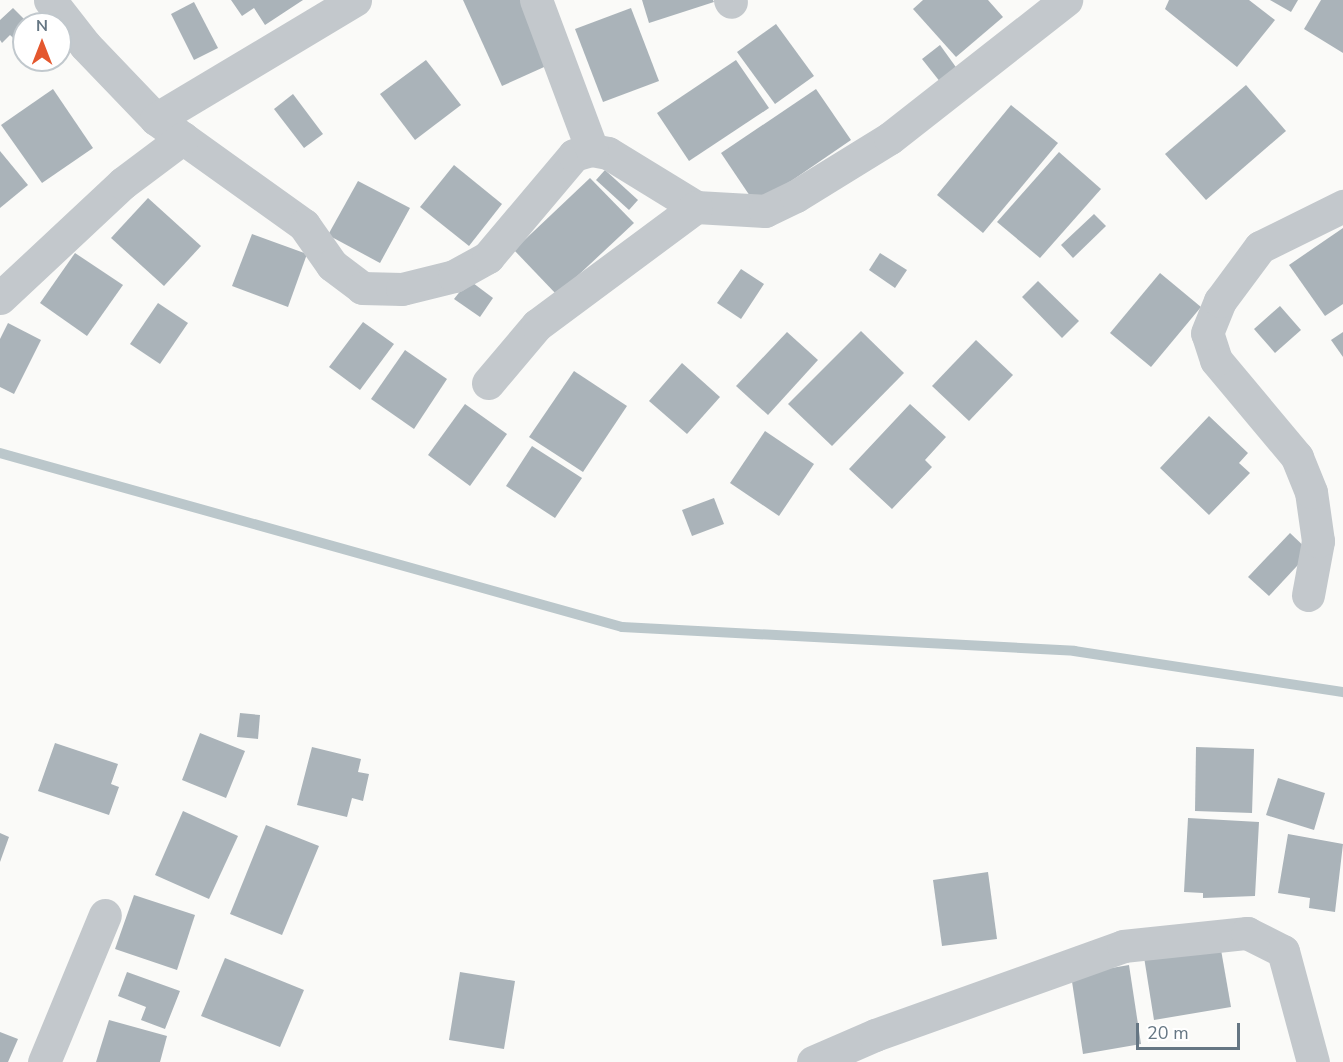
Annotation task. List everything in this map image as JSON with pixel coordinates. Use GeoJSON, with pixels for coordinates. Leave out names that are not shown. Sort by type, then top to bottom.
{"type":"FeatureCollection","features":[{"type":"Feature","properties":{"kind":"street"},"geometry":{"type":"LineString","coordinates":[[50,0],[85,45],[156,119],[304,225],[332,265],[362,288],[402,289],[454,276],[488,257],[573,155],[592,150],[608,153],[696,207],[765,211],[796,196],[890,138],[1066,0]]}},
{"type":"Feature","properties":{"kind":"street"},"geometry":{"type":"LineString","coordinates":[[156,119],[355,0]]}},
{"type":"Feature","properties":{"kind":"street"},"geometry":{"type":"LineString","coordinates":[[536,0],[592,150]]}},
{"type":"Feature","properties":{"kind":"street"},"geometry":{"type":"LineString","coordinates":[[0,298],[123,183],[183,138]]}},
{"type":"Feature","properties":{"kind":"street"},"geometry":{"type":"LineString","coordinates":[[1308,595],[1318,541],[1311,492],[1297,458],[1216,360],[1207,333],[1220,301],[1260,248],[1343,206]]}},
{"type":"Feature","properties":{"kind":"street"},"geometry":{"type":"LineString","coordinates":[[488,383],[537,326],[696,207]]}},
{"type":"Feature","properties":{"kind":"street"},"geometry":{"type":"LineString","coordinates":[[44,1062],[105,915]]}},
{"type":"Feature","properties":{"kind":"street"},"geometry":{"type":"LineString","coordinates":[[813,1062],[875,1035],[1124,946],[1247,933],[1283,951],[1313,1062]]}},
{"type":"Feature","properties":{"kind":"building"},"geometry":{"type":"Polygon","coordinates":[[[231,0],[303,0],[265,25],[254,8],[242,16],[231,0]]]}},
{"type":"Feature","properties":{"kind":"building"},"geometry":{"type":"Polygon","coordinates":[[[463,0],[524,0],[553,63],[502,86],[463,0]]]}},
{"type":"Feature","properties":{"kind":"building"},"geometry":{"type":"Polygon","coordinates":[[[642,0],[713,0],[714,2],[649,23],[642,0]]]}},
{"type":"Feature","properties":{"kind":"building"},"geometry":{"type":"Polygon","coordinates":[[[923,0],[988,0],[1003,17],[956,57],[913,9],[923,0]]]}},
{"type":"Feature","properties":{"kind":"building"},"geometry":{"type":"Polygon","coordinates":[[[1169,0],[1249,0],[1275,20],[1237,67],[1165,9],[1169,0]]]}},
{"type":"Feature","properties":{"kind":"building"},"geometry":{"type":"Polygon","coordinates":[[[1270,0],[1298,0],[1291,12],[1270,0]]]}},
{"type":"Feature","properties":{"kind":"building"},"geometry":{"type":"Polygon","coordinates":[[[1321,0],[1343,0],[1343,53],[1304,29],[1321,0]]]}},
{"type":"Feature","properties":{"kind":"building"},"geometry":{"type":"Polygon","coordinates":[[[194,2],[218,48],[194,60],[171,14],[194,2]]]}},
{"type":"Feature","properties":{"kind":"building"},"geometry":{"type":"Polygon","coordinates":[[[13,8],[17,12],[12,12],[12,37],[10,35],[2,43],[0,40],[0,20],[13,8]]]}},
{"type":"Feature","properties":{"kind":"building"},"geometry":{"type":"Polygon","coordinates":[[[631,8],[659,81],[603,102],[575,29],[631,8]]]}},
{"type":"Feature","properties":{"kind":"building"},"geometry":{"type":"Polygon","coordinates":[[[776,24],[814,76],[775,104],[737,52],[776,24]]]}},
{"type":"Feature","properties":{"kind":"building"},"geometry":{"type":"Polygon","coordinates":[[[940,45],[958,70],[941,83],[922,59],[940,45]]]}},
{"type":"Feature","properties":{"kind":"building"},"geometry":{"type":"Polygon","coordinates":[[[426,60],[461,105],[415,140],[380,94],[426,60]]]}},
{"type":"Feature","properties":{"kind":"building"},"geometry":{"type":"Polygon","coordinates":[[[736,60],[769,108],[689,161],[657,113],[736,60]]]}},
{"type":"Feature","properties":{"kind":"building"},"geometry":{"type":"Polygon","coordinates":[[[1246,85],[1286,131],[1206,200],[1165,154],[1246,85]]]}},
{"type":"Feature","properties":{"kind":"building"},"geometry":{"type":"Polygon","coordinates":[[[53,89],[93,148],[42,183],[1,125],[53,89]]]}},
{"type":"Feature","properties":{"kind":"building"},"geometry":{"type":"Polygon","coordinates":[[[816,89],[851,140],[756,205],[721,153],[816,89]]]}},
{"type":"Feature","properties":{"kind":"building"},"geometry":{"type":"Polygon","coordinates":[[[293,94],[323,134],[304,148],[274,109],[293,94]]]}},
{"type":"Feature","properties":{"kind":"building"},"geometry":{"type":"Polygon","coordinates":[[[1011,105],[1058,143],[983,233],[937,195],[1011,105]]]}},
{"type":"Feature","properties":{"kind":"building"},"geometry":{"type":"Polygon","coordinates":[[[0,151],[28,185],[0,208],[0,151]]]}},
{"type":"Feature","properties":{"kind":"building"},"geometry":{"type":"Polygon","coordinates":[[[1059,152],[1101,189],[1040,258],[997,222],[1059,152]]]}},
{"type":"Feature","properties":{"kind":"building"},"geometry":{"type":"Polygon","coordinates":[[[454,165],[502,204],[469,246],[420,207],[454,165]]]}},
{"type":"Feature","properties":{"kind":"building"},"geometry":{"type":"Polygon","coordinates":[[[605,170],[638,200],[629,210],[596,180],[605,170]]]}},
{"type":"Feature","properties":{"kind":"building"},"geometry":{"type":"Polygon","coordinates":[[[590,178],[634,223],[557,295],[514,250],[590,178]]]}},
{"type":"Feature","properties":{"kind":"building"},"geometry":{"type":"Polygon","coordinates":[[[358,181],[410,208],[380,263],[328,235],[358,181]]]}},
{"type":"Feature","properties":{"kind":"building"},"geometry":{"type":"Polygon","coordinates":[[[148,198],[201,246],[164,286],[111,238],[148,198]]]}},
{"type":"Feature","properties":{"kind":"building"},"geometry":{"type":"Polygon","coordinates":[[[1094,214],[1106,226],[1073,258],[1061,245],[1094,214]]]}},
{"type":"Feature","properties":{"kind":"building"},"geometry":{"type":"Polygon","coordinates":[[[1343,228],[1343,304],[1325,316],[1289,265],[1343,228]]]}},
{"type":"Feature","properties":{"kind":"building"},"geometry":{"type":"Polygon","coordinates":[[[252,234],[307,254],[288,307],[232,286],[252,234]]]}},
{"type":"Feature","properties":{"kind":"building"},"geometry":{"type":"Polygon","coordinates":[[[75,253],[123,285],[87,336],[40,303],[75,253]]]}},
{"type":"Feature","properties":{"kind":"building"},"geometry":{"type":"Polygon","coordinates":[[[880,253],[907,270],[895,288],[869,270],[880,253]]]}},
{"type":"Feature","properties":{"kind":"building"},"geometry":{"type":"Polygon","coordinates":[[[741,269],[764,284],[741,319],[717,303],[741,269]]]}},
{"type":"Feature","properties":{"kind":"building"},"geometry":{"type":"Polygon","coordinates":[[[1160,273],[1201,307],[1151,367],[1110,333],[1160,273]]]}},
{"type":"Feature","properties":{"kind":"building"},"geometry":{"type":"Polygon","coordinates":[[[469,280],[493,298],[480,317],[454,299],[469,280]]]}},
{"type":"Feature","properties":{"kind":"building"},"geometry":{"type":"Polygon","coordinates":[[[1038,281],[1079,321],[1062,338],[1022,297],[1038,281]]]}},
{"type":"Feature","properties":{"kind":"building"},"geometry":{"type":"Polygon","coordinates":[[[158,303],[188,323],[160,364],[130,344],[158,303]]]}},
{"type":"Feature","properties":{"kind":"building"},"geometry":{"type":"Polygon","coordinates":[[[1280,306],[1301,330],[1275,353],[1254,329],[1280,306]]]}},
{"type":"Feature","properties":{"kind":"building"},"geometry":{"type":"Polygon","coordinates":[[[363,322],[394,344],[360,390],[329,367],[363,322]]]}},
{"type":"Feature","properties":{"kind":"building"},"geometry":{"type":"Polygon","coordinates":[[[8,323],[41,340],[14,394],[0,387],[0,339],[8,323]]]}},
{"type":"Feature","properties":{"kind":"building"},"geometry":{"type":"Polygon","coordinates":[[[861,331],[904,373],[832,446],[788,404],[861,331]]]}},
{"type":"Feature","properties":{"kind":"building"},"geometry":{"type":"Polygon","coordinates":[[[787,332],[818,360],[768,415],[736,386],[787,332]]]}},
{"type":"Feature","properties":{"kind":"building"},"geometry":{"type":"Polygon","coordinates":[[[1343,332],[1343,357],[1331,340],[1343,332]]]}},
{"type":"Feature","properties":{"kind":"building"},"geometry":{"type":"Polygon","coordinates":[[[976,340],[1013,375],[969,421],[932,386],[976,340]]]}},
{"type":"Feature","properties":{"kind":"building"},"geometry":{"type":"Polygon","coordinates":[[[405,350],[447,379],[414,429],[371,399],[405,350]]]}},
{"type":"Feature","properties":{"kind":"building"},"geometry":{"type":"Polygon","coordinates":[[[682,363],[720,397],[687,434],[649,401],[682,363]]]}},
{"type":"Feature","properties":{"kind":"building"},"geometry":{"type":"Polygon","coordinates":[[[574,371],[627,406],[583,472],[529,437],[574,371]]]}},
{"type":"Feature","properties":{"kind":"building"},"geometry":{"type":"Polygon","coordinates":[[[465,404],[507,434],[470,486],[428,455],[465,404]]]}},
{"type":"Feature","properties":{"kind":"building"},"geometry":{"type":"Polygon","coordinates":[[[910,404],[946,437],[925,460],[932,467],[892,509],[849,469],[910,404]]]}},
{"type":"Feature","properties":{"kind":"building"},"geometry":{"type":"Polygon","coordinates":[[[1209,416],[1248,453],[1239,463],[1250,473],[1209,515],[1160,468],[1209,416]]]}},
{"type":"Feature","properties":{"kind":"building"},"geometry":{"type":"Polygon","coordinates":[[[765,431],[814,464],[779,516],[730,483],[765,431]]]}},
{"type":"Feature","properties":{"kind":"building"},"geometry":{"type":"Polygon","coordinates":[[[532,446],[582,478],[555,518],[506,486],[532,446]]]}},
{"type":"Feature","properties":{"kind":"building"},"geometry":{"type":"Polygon","coordinates":[[[714,498],[724,524],[692,536],[682,510],[714,498]]]}},
{"type":"Feature","properties":{"kind":"building"},"geometry":{"type":"Polygon","coordinates":[[[1290,533],[1310,552],[1269,596],[1248,577],[1290,533]]]}},
{"type":"Feature","properties":{"kind":"building"},"geometry":{"type":"Polygon","coordinates":[[[240,713],[260,715],[258,739],[237,737],[240,713]]]}},
{"type":"Feature","properties":{"kind":"building"},"geometry":{"type":"Polygon","coordinates":[[[200,733],[245,751],[226,798],[182,780],[200,733]]]}},
{"type":"Feature","properties":{"kind":"building"},"geometry":{"type":"Polygon","coordinates":[[[55,743],[118,764],[111,784],[119,787],[109,815],[38,791],[55,743]]]}},
{"type":"Feature","properties":{"kind":"building"},"geometry":{"type":"Polygon","coordinates":[[[312,747],[361,759],[358,772],[369,774],[363,801],[352,798],[347,817],[297,805],[312,747]]]}},
{"type":"Feature","properties":{"kind":"building"},"geometry":{"type":"Polygon","coordinates":[[[1196,747],[1254,749],[1252,813],[1195,811],[1196,747]]]}},
{"type":"Feature","properties":{"kind":"building"},"geometry":{"type":"Polygon","coordinates":[[[1278,778],[1325,793],[1314,830],[1266,815],[1278,778]]]}},
{"type":"Feature","properties":{"kind":"building"},"geometry":{"type":"Polygon","coordinates":[[[183,811],[238,836],[209,899],[155,875],[183,811]]]}},
{"type":"Feature","properties":{"kind":"building"},"geometry":{"type":"Polygon","coordinates":[[[1188,818],[1259,822],[1255,896],[1203,898],[1203,893],[1184,892],[1188,818]]]}},
{"type":"Feature","properties":{"kind":"building"},"geometry":{"type":"Polygon","coordinates":[[[266,825],[319,846],[282,935],[230,914],[266,825]]]}},
{"type":"Feature","properties":{"kind":"building"},"geometry":{"type":"Polygon","coordinates":[[[0,833],[9,837],[0,862],[0,833]]]}},
{"type":"Feature","properties":{"kind":"building"},"geometry":{"type":"Polygon","coordinates":[[[1288,834],[1343,844],[1335,912],[1309,908],[1310,898],[1278,893],[1288,834]]]}},
{"type":"Feature","properties":{"kind":"building"},"geometry":{"type":"Polygon","coordinates":[[[988,872],[997,939],[942,946],[933,880],[988,872]]]}},
{"type":"Feature","properties":{"kind":"building"},"geometry":{"type":"Polygon","coordinates":[[[134,895],[195,915],[177,970],[115,949],[134,895]]]}},
{"type":"Feature","properties":{"kind":"building"},"geometry":{"type":"Polygon","coordinates":[[[1220,944],[1231,1007],[1154,1020],[1144,957],[1220,944]]]}},
{"type":"Feature","properties":{"kind":"building"},"geometry":{"type":"Polygon","coordinates":[[[225,958],[304,990],[280,1047],[201,1016],[225,958]]]}},
{"type":"Feature","properties":{"kind":"building"},"geometry":{"type":"Polygon","coordinates":[[[1129,965],[1141,1044],[1083,1054],[1071,975],[1129,965]]]}},
{"type":"Feature","properties":{"kind":"building"},"geometry":{"type":"Polygon","coordinates":[[[127,972],[180,991],[165,1029],[141,1020],[146,1007],[118,996],[127,972]]]}},
{"type":"Feature","properties":{"kind":"building"},"geometry":{"type":"Polygon","coordinates":[[[460,972],[515,981],[504,1049],[449,1040],[460,972]]]}},
{"type":"Feature","properties":{"kind":"building"},"geometry":{"type":"Polygon","coordinates":[[[109,1020],[167,1036],[160,1062],[96,1062],[109,1020]]]}},
{"type":"Feature","properties":{"kind":"building"},"geometry":{"type":"Polygon","coordinates":[[[0,1032],[18,1039],[8,1062],[0,1062],[0,1032]]]}},
{"type":"Feature","properties":{"kind":"waterway"},"geometry":{"type":"LineString","coordinates":[[0,453],[622,627],[1074,651],[1343,692]]}}]}
